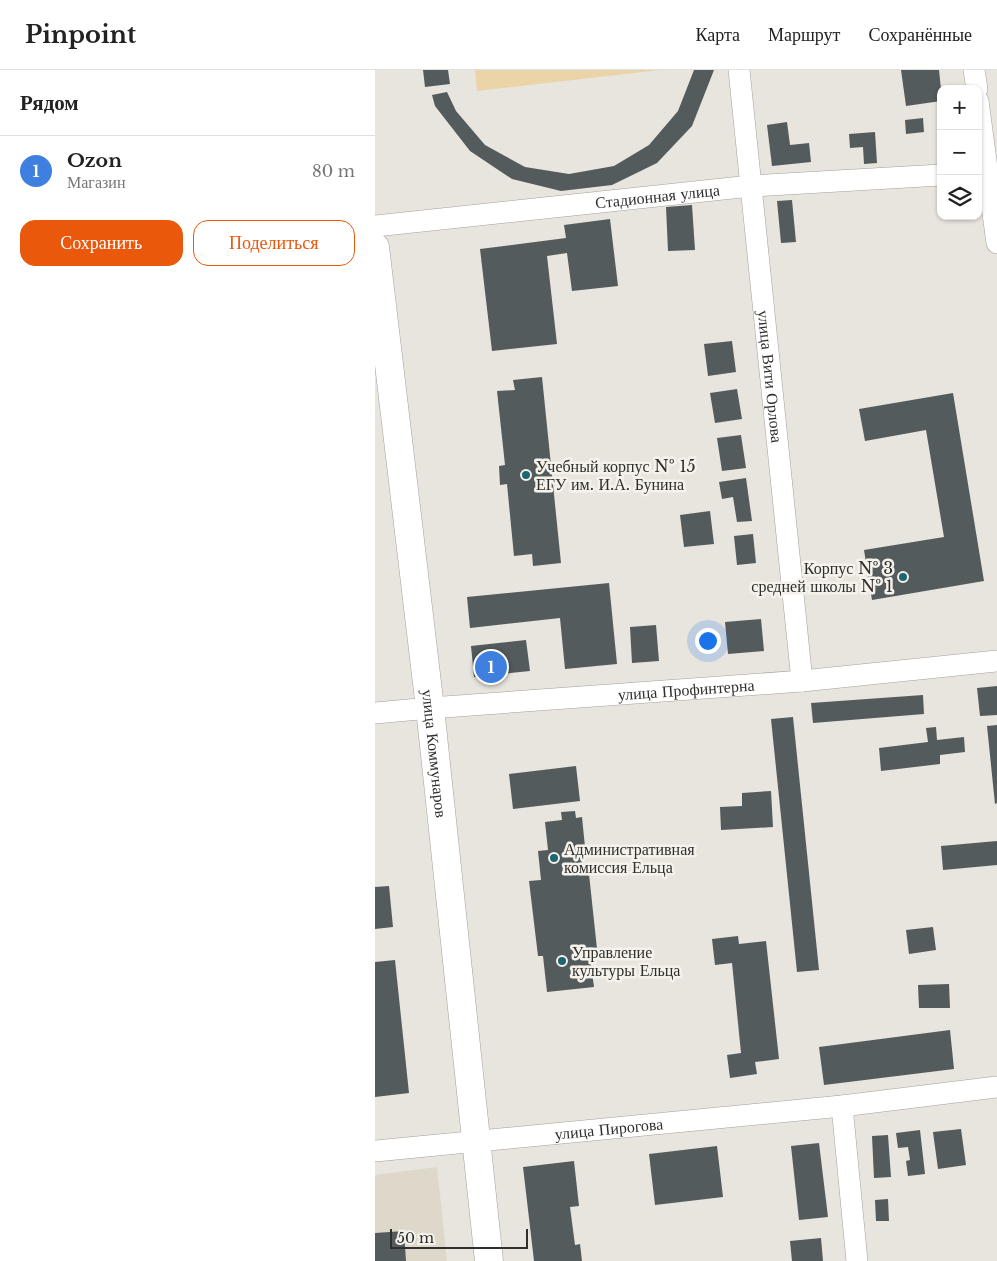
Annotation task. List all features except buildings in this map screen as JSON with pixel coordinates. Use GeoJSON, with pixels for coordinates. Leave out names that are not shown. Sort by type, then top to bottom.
{"type":"FeatureCollection","features":[{"type":"Feature","properties":{"kind":"main road","name":"улица Коммунаров"},"geometry":{"type":"LineString","coordinates":[[375,247],[430,708],[489,1261]]}},
{"type":"Feature","properties":{"kind":"street","name":"улица Вити Орлова"},"geometry":{"type":"LineString","coordinates":[[739,70],[802,681]]}},
{"type":"Feature","properties":{"kind":"street"},"geometry":{"type":"LineString","coordinates":[[974,70],[976,85]]}},
{"type":"Feature","properties":{"kind":"street"},"geometry":{"type":"LineString","coordinates":[[980,130],[983,173],[997,243]]}},
{"type":"Feature","properties":{"kind":"street","name":"Стадионная улица"},"geometry":{"type":"LineString","coordinates":[[375,226],[751,186],[937,175]]}},
{"type":"Feature","properties":{"kind":"street","name":"улица Профинтерна"},"geometry":{"type":"LineString","coordinates":[[375,713],[802,681],[997,662]]}},
{"type":"Feature","properties":{"kind":"street","name":"улица Пирогова"},"geometry":{"type":"LineString","coordinates":[[375,1152],[842,1106],[997,1087]]}},
{"type":"Feature","properties":{"kind":"street"},"geometry":{"type":"LineString","coordinates":[[842,1106],[857,1261]]}},
{"type":"Feature","properties":{"kind":"shaded area"},"geometry":{"type":"Polygon","coordinates":[[[475,70],[660,70],[477,91],[475,70]]]}},
{"type":"Feature","properties":{"kind":"shaded area"},"geometry":{"type":"Polygon","coordinates":[[[437,1167],[447,1261],[375,1261],[375,1175],[437,1167]]]}},
{"type":"Feature","properties":{"kind":"place","name":"Учебный корпус № 15 ЕГУ им. И.А. Бунина"},"geometry":{"type":"Point","coordinates":[526,475]}},
{"type":"Feature","properties":{"kind":"place","name":"Корпус № 3 средней школы № 1"},"geometry":{"type":"Point","coordinates":[903,577]}},
{"type":"Feature","properties":{"kind":"place","name":"Ozon"},"geometry":{"type":"Point","coordinates":[491,667]}},
{"type":"Feature","properties":{"kind":"place","name":"Административная комиссия Ельца"},"geometry":{"type":"Point","coordinates":[554,858]}},
{"type":"Feature","properties":{"kind":"place","name":"Управление культуры Ельца"},"geometry":{"type":"Point","coordinates":[562,961]}}]}
